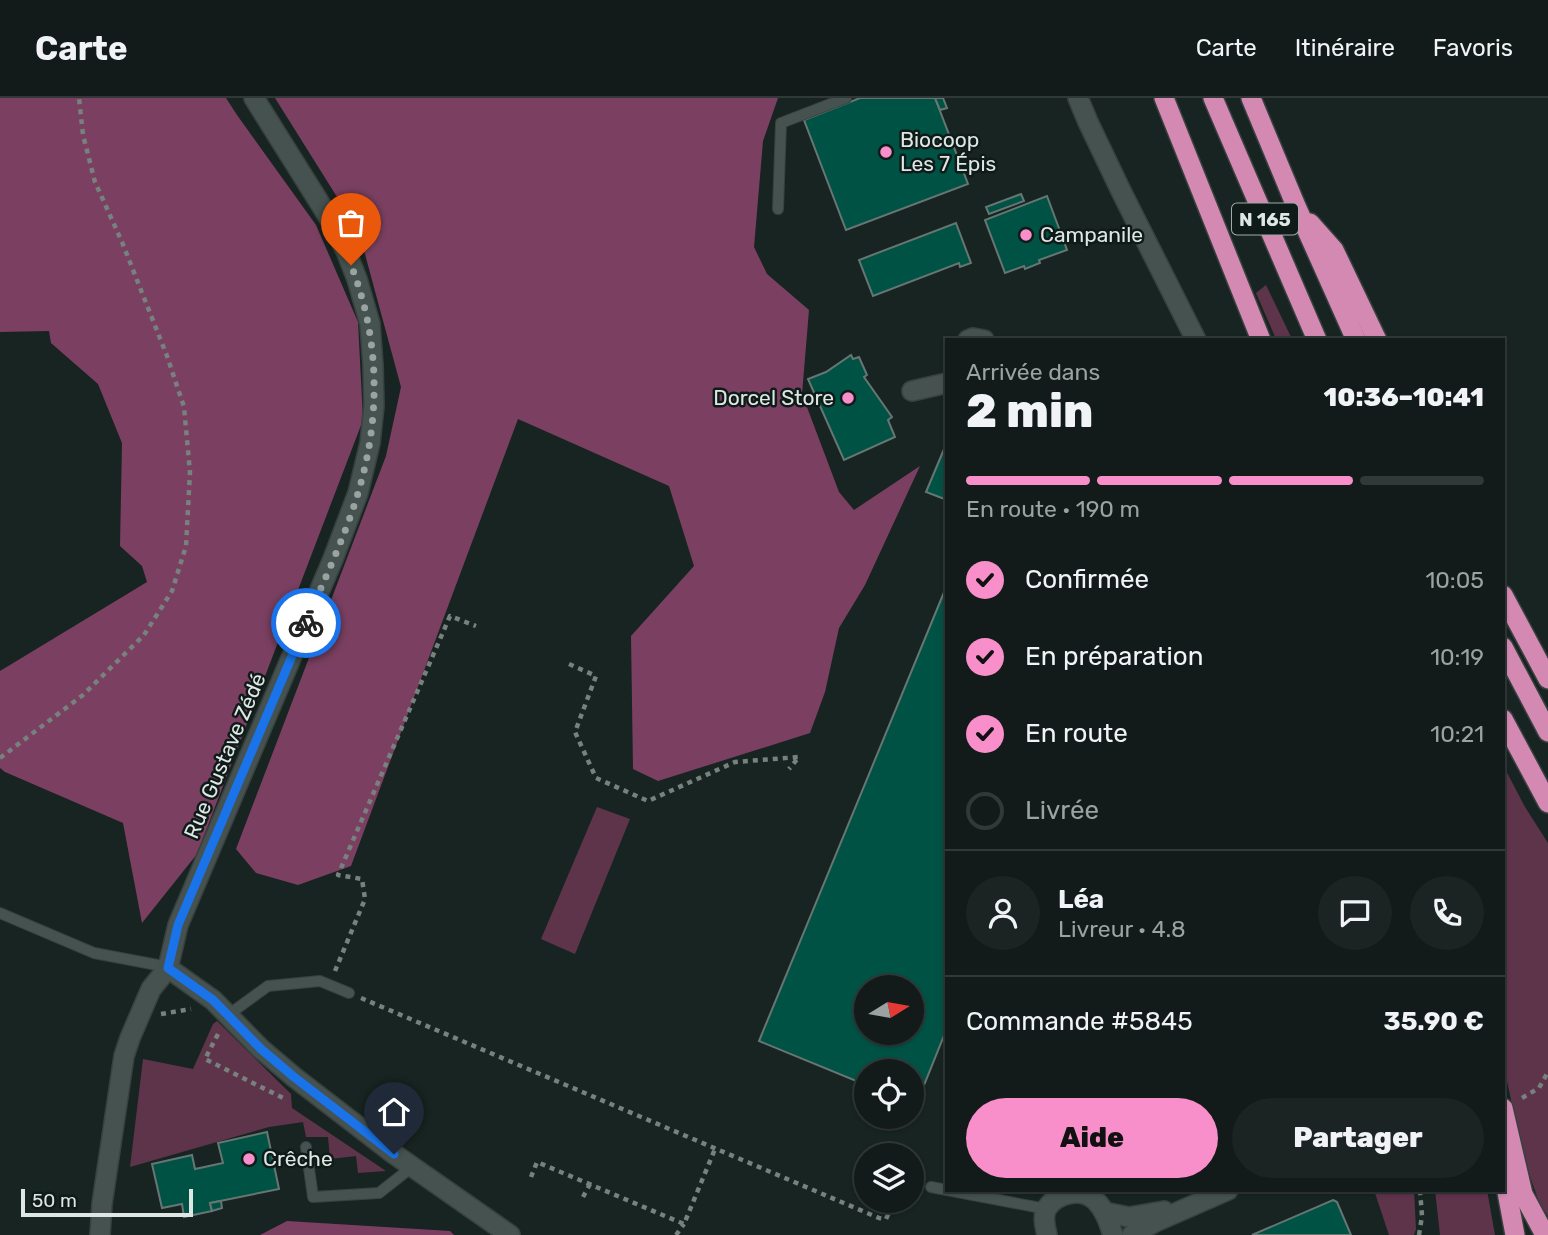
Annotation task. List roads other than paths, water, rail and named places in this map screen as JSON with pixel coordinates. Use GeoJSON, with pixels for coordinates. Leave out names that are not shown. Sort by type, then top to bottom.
{"type":"FeatureCollection","features":[{"type":"Feature","properties":{"kind":"highway"},"geometry":{"type":"LineString","coordinates":[[1164,98],[1260,338]]}},
{"type":"Feature","properties":{"kind":"highway","name":"N 165"},"geometry":{"type":"LineString","coordinates":[[1213,98],[1316,338]]}},
{"type":"Feature","properties":{"kind":"highway","name":"N 165"},"geometry":{"type":"LineString","coordinates":[[1251,98],[1355,338]]}},
{"type":"Feature","properties":{"kind":"highway","name":"N 165"},"geometry":{"type":"LineString","coordinates":[[1296,206],[1335,250],[1376,338]]}},
{"type":"Feature","properties":{"kind":"highway"},"geometry":{"type":"LineString","coordinates":[[1505,599],[1548,679]]}},
{"type":"Feature","properties":{"kind":"highway"},"geometry":{"type":"LineString","coordinates":[[1505,651],[1548,732]]}},
{"type":"Feature","properties":{"kind":"highway"},"geometry":{"type":"LineString","coordinates":[[1505,723],[1548,803]]}},
{"type":"Feature","properties":{"kind":"highway"},"geometry":{"type":"LineString","coordinates":[[1505,1117],[1523,1194],[1545,1235]]}},
{"type":"Feature","properties":{"kind":"highway"},"geometry":{"type":"LineString","coordinates":[[1505,1183],[1514,1235]]}},
{"type":"Feature","properties":{"kind":"street","name":"Rue Gustave Zédé"},"geometry":{"type":"LineString","coordinates":[[102,1204],[124,1056],[130,1038],[151,989],[168,968],[178,925],[333,559],[358,494],[370,443],[373,365],[370,324],[357,279],[331,221],[254,98]]}},
{"type":"Feature","properties":{"kind":"street"},"geometry":{"type":"LineString","coordinates":[[1078,98],[1093,134],[1195,338]]}},
{"type":"Feature","properties":{"kind":"street"},"geometry":{"type":"LineString","coordinates":[[912,391],[945,383]]}},
{"type":"Feature","properties":{"kind":"street"},"geometry":{"type":"LineString","coordinates":[[168,968],[223,1010],[261,1049],[294,1077],[510,1235]]}},
{"type":"Feature","properties":{"kind":"street"},"geometry":{"type":"LineString","coordinates":[[1132,1235],[1223,1192]]}},
{"type":"Feature","properties":{"kind":"street"},"geometry":{"type":"LineString","coordinates":[[1047,1235],[1044,1222],[1046,1209],[1060,1196],[1076,1193],[1096,1200],[1113,1235]]}},
{"type":"Feature","properties":{"kind":"street"},"geometry":{"type":"LineString","coordinates":[[1104,1212],[1129,1217],[1199,1202]]}},
{"type":"Feature","properties":{"kind":"street"},"geometry":{"type":"LineString","coordinates":[[95,1235],[102,1204]]}},
{"type":"Feature","properties":{"kind":"street"},"geometry":{"type":"LineString","coordinates":[[100,1235],[102,1204]]}},
{"type":"Feature","properties":{"kind":"lane"},"geometry":{"type":"LineString","coordinates":[[778,209],[781,123],[846,98]]}},
{"type":"Feature","properties":{"kind":"lane"},"geometry":{"type":"LineString","coordinates":[[0,913],[94,953],[168,968]]}},
{"type":"Feature","properties":{"kind":"lane"},"geometry":{"type":"LineString","coordinates":[[223,1010],[268,986],[320,981],[349,993]]}},
{"type":"Feature","properties":{"kind":"lane"},"geometry":{"type":"LineString","coordinates":[[306,1147],[313,1197],[379,1193],[413,1166]]}},
{"type":"Feature","properties":{"kind":"lane"},"geometry":{"type":"LineString","coordinates":[[930,1187],[945,1190]]}},
{"type":"Feature","properties":{"kind":"lane"},"geometry":{"type":"LineString","coordinates":[[956,1192],[1046,1209]]}},
{"type":"Feature","properties":{"kind":"place","name":"Biocoop Les 7 Épis"},"geometry":{"type":"Point","coordinates":[886,152]}},
{"type":"Feature","properties":{"kind":"place","name":"Campanile"},"geometry":{"type":"Point","coordinates":[1026,235]}},
{"type":"Feature","properties":{"kind":"place","name":"Dorcel Store"},"geometry":{"type":"Point","coordinates":[848,398]}},
{"type":"Feature","properties":{"kind":"place","name":"Crêche"},"geometry":{"type":"Point","coordinates":[249,1159]}}]}
